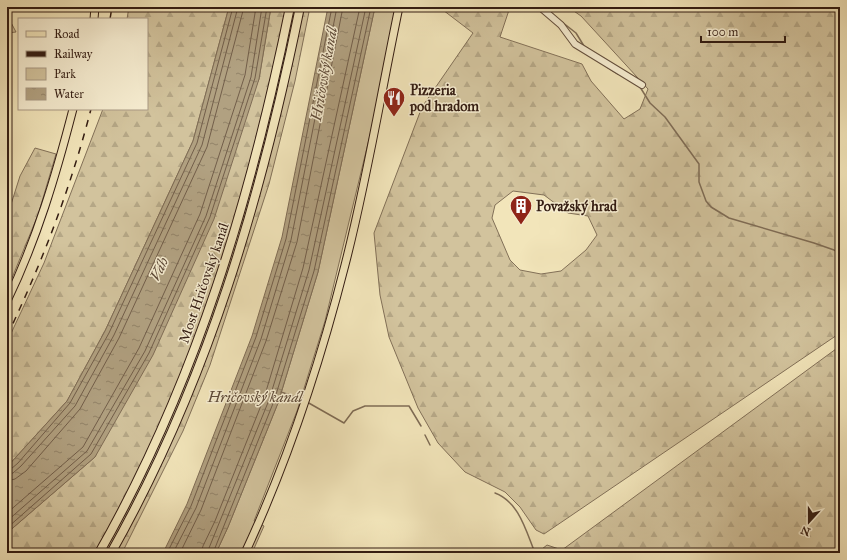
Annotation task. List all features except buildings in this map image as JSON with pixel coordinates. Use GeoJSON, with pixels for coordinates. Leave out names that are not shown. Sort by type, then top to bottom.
{"type":"FeatureCollection","features":[{"type":"Feature","properties":{"kind":"highway","name":"Most Hričovský kanál"},"geometry":{"type":"LineString","coordinates":[[100,553],[129,499],[164,426],[207,317],[237,226],[259,147],[290,7]]}},
{"type":"Feature","properties":{"kind":"highway","name":"Most Hričovský kanál"},"geometry":{"type":"LineString","coordinates":[[111,553],[137,506],[174,429],[220,313],[260,185],[282,96],[300,7]]}},
{"type":"Feature","properties":{"kind":"main road"},"geometry":{"type":"LineString","coordinates":[[94,18],[95,7]]}},
{"type":"Feature","properties":{"kind":"main road"},"geometry":{"type":"LineString","coordinates":[[245,553],[289,445],[310,384],[332,312],[356,216],[399,7]]}},
{"type":"Feature","properties":{"kind":"main road"},"geometry":{"type":"LineString","coordinates":[[7,301],[29,254],[46,209],[73,110]]}},
{"type":"Feature","properties":{"kind":"street"},"geometry":{"type":"LineString","coordinates":[[540,7],[565,29],[575,44],[613,68],[638,81],[642,85]]}},
{"type":"Feature","properties":{"kind":"green space"},"geometry":{"type":"Polygon","coordinates":[[[129,7],[229,7],[193,141],[105,331],[67,401],[7,467],[7,342],[44,263],[103,110],[148,110],[148,18],[127,18],[129,7]]]}},
{"type":"Feature","properties":{"kind":"green space"},"geometry":{"type":"Polygon","coordinates":[[[271,7],[310,7],[295,81],[269,184],[210,365],[183,431],[122,553],[7,553],[7,533],[95,457],[259,79],[271,7]]]}},
{"type":"Feature","properties":{"kind":"green space"},"geometry":{"type":"Polygon","coordinates":[[[375,7],[401,7],[325,321],[297,411],[254,521],[264,526],[252,553],[216,553],[278,403],[318,272],[375,7]]]}},
{"type":"Feature","properties":{"kind":"green space"},"geometry":{"type":"Polygon","coordinates":[[[439,7],[510,7],[500,37],[582,64],[591,81],[624,119],[640,109],[648,89],[581,16],[568,7],[840,7],[840,333],[544,534],[536,530],[520,507],[505,492],[465,472],[438,443],[418,408],[389,337],[380,295],[374,233],[422,107],[473,33],[439,7]],[[513,191],[495,205],[492,218],[510,260],[520,270],[541,274],[561,271],[586,250],[597,235],[588,216],[568,213],[544,195],[513,191]]]}},
{"type":"Feature","properties":{"kind":"green space"},"geometry":{"type":"Polygon","coordinates":[[[7,15],[16,32],[7,33],[7,15]]]}},
{"type":"Feature","properties":{"kind":"green space"},"geometry":{"type":"Polygon","coordinates":[[[35,148],[56,154],[38,215],[7,290],[7,217],[20,176],[35,148]]]}},
{"type":"Feature","properties":{"kind":"green space"},"geometry":{"type":"Polygon","coordinates":[[[840,346],[840,553],[537,553],[547,545],[562,550],[840,346]]]}},
{"type":"Feature","properties":{"kind":"water","name":"Váh"},"geometry":{"type":"Polygon","coordinates":[[[229,7],[271,7],[259,79],[214,219],[153,355],[95,457],[7,533],[7,467],[67,401],[105,331],[193,141],[229,7]]]}},
{"type":"Feature","properties":{"kind":"water","name":"Hričovský kanál"},"geometry":{"type":"Polygon","coordinates":[[[328,7],[375,7],[318,272],[278,403],[216,553],[163,553],[187,504],[252,336],[282,237],[328,7]]]}},
{"type":"Feature","properties":{"kind":"waterway"},"geometry":{"type":"LineString","coordinates":[[532,7],[540,11]]}},
{"type":"Feature","properties":{"kind":"waterway"},"geometry":{"type":"LineString","coordinates":[[562,22],[576,33],[584,46]]}},
{"type":"Feature","properties":{"kind":"waterway"},"geometry":{"type":"LineString","coordinates":[[607,67],[618,74]]}},
{"type":"Feature","properties":{"kind":"waterway"},"geometry":{"type":"LineString","coordinates":[[640,87],[650,103],[665,117],[699,164],[699,182],[706,201],[711,207],[729,218],[814,243],[834,250],[840,254]]}},
{"type":"Feature","properties":{"kind":"waterway"},"geometry":{"type":"LineString","coordinates":[[281,392],[304,400]]}},
{"type":"Feature","properties":{"kind":"waterway"},"geometry":{"type":"LineString","coordinates":[[307,402],[344,423],[353,411],[365,406],[409,406],[421,426]]}},
{"type":"Feature","properties":{"kind":"waterway"},"geometry":{"type":"LineString","coordinates":[[425,435],[430,445]]}},
{"type":"Feature","properties":{"kind":"waterway"},"geometry":{"type":"LineString","coordinates":[[495,493],[503,497],[516,510],[525,527],[535,553]]}},
{"type":"Feature","properties":{"kind":"waterway"},"geometry":{"type":"LineString","coordinates":[[589,553],[627,550],[655,553]]}},
{"type":"Feature","properties":{"kind":"railway"},"geometry":{"type":"LineString","coordinates":[[110,18],[112,7]]}},
{"type":"Feature","properties":{"kind":"railway"},"geometry":{"type":"LineString","coordinates":[[7,336],[32,281],[55,224],[91,110]]}},
{"type":"Feature","properties":{"kind":"place","name":"Pizzeria pod hradom"},"geometry":{"type":"Point","coordinates":[394,118]}},
{"type":"Feature","properties":{"kind":"place","name":"Považský hrad"},"geometry":{"type":"Point","coordinates":[521,226]}}]}
